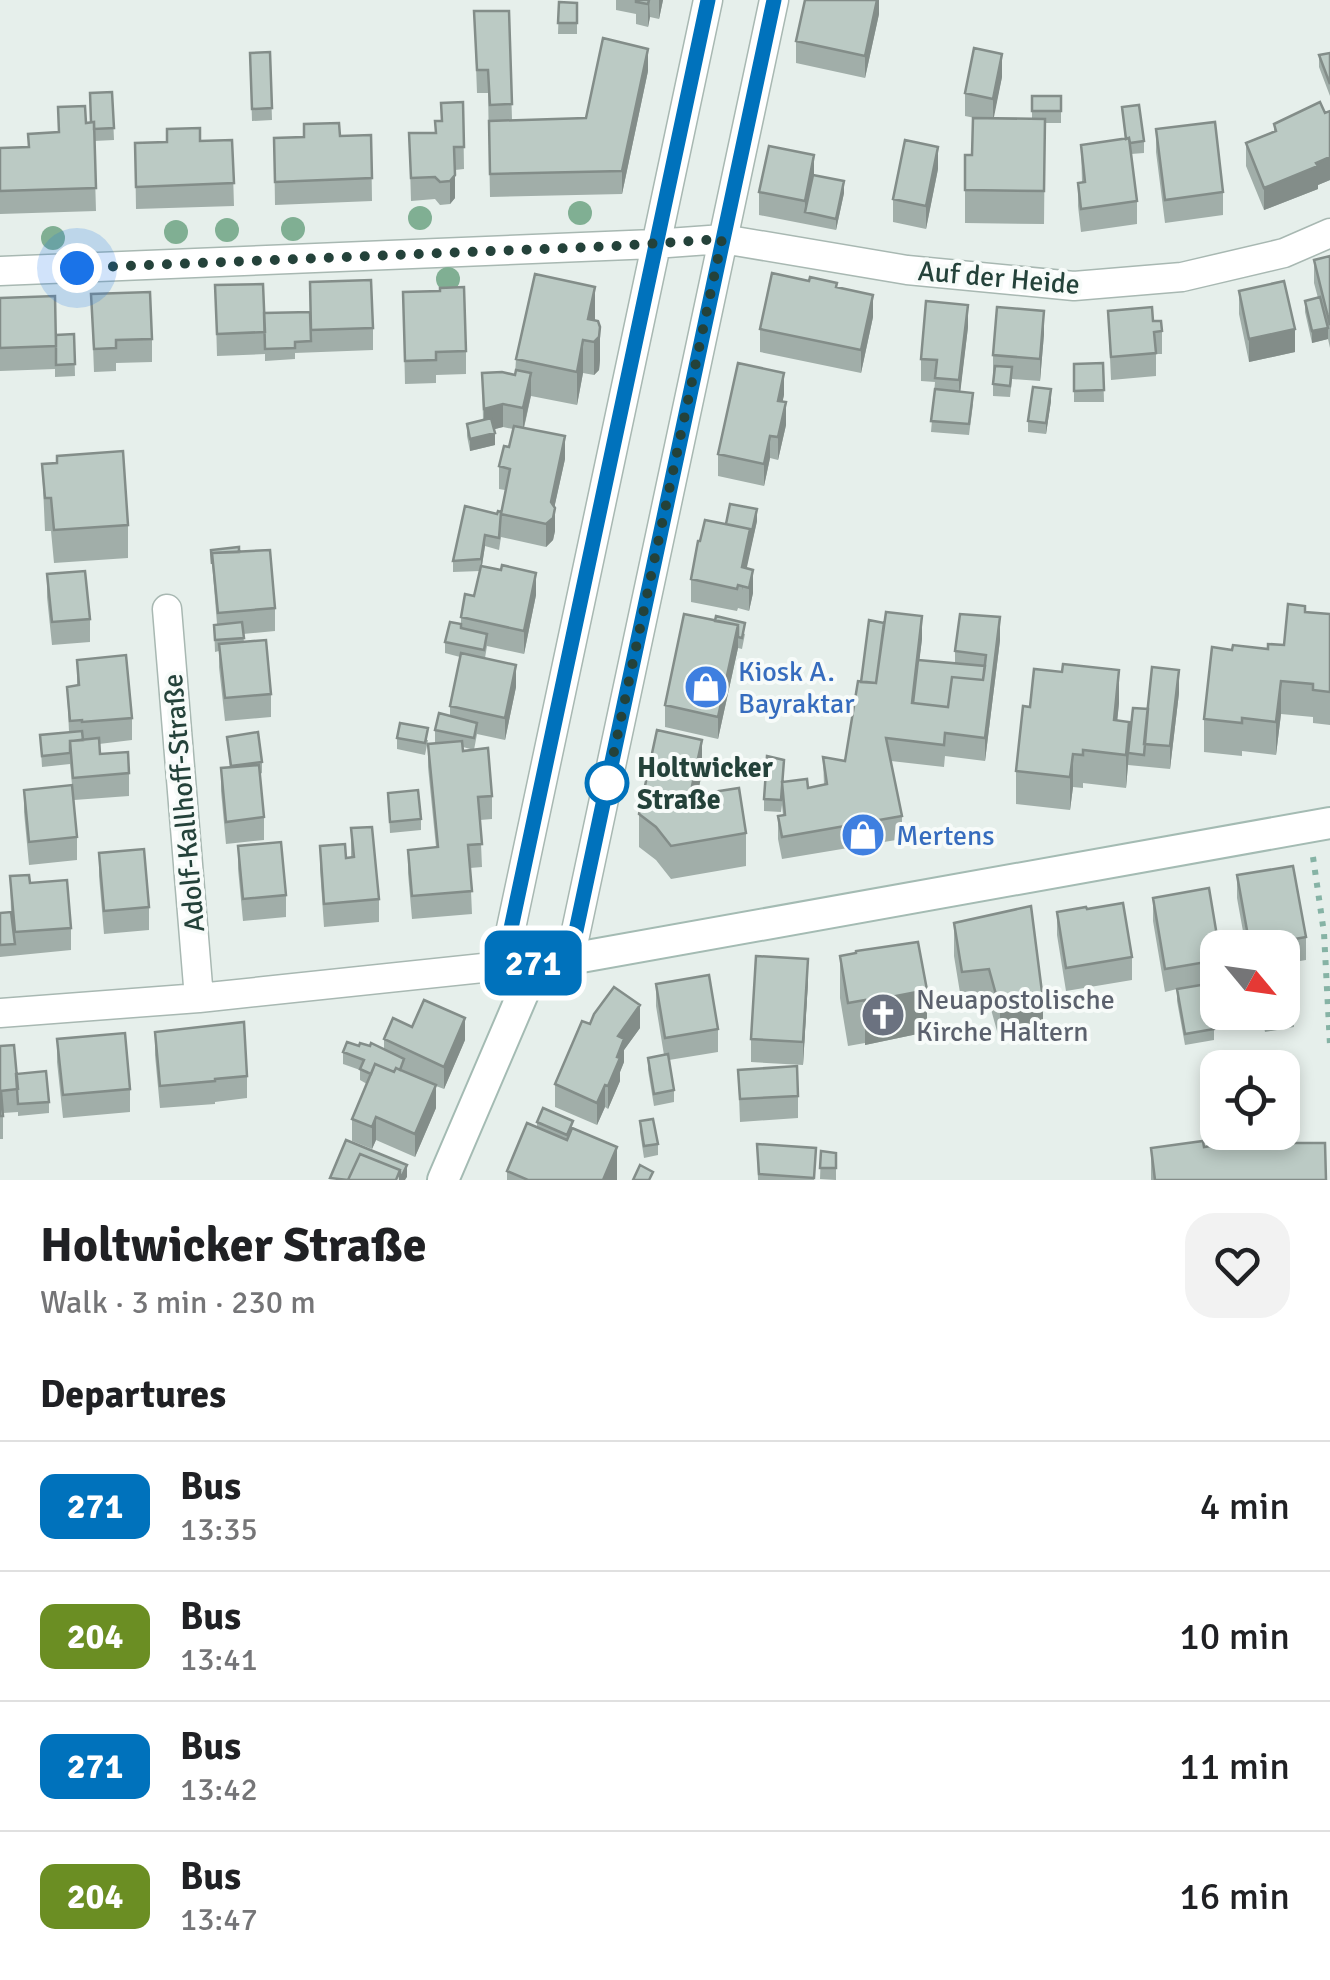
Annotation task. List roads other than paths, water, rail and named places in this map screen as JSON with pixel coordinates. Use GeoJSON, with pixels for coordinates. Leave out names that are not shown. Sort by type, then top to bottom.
{"type":"FeatureCollection","features":[{"type":"Feature","properties":{"kind":"street"},"geometry":{"type":"LineString","coordinates":[[503,966],[708,0]]}},
{"type":"Feature","properties":{"kind":"street"},"geometry":{"type":"LineString","coordinates":[[570,959],[774,0]]}},
{"type":"Feature","properties":{"kind":"street","name":"Auf der Heide"},"geometry":{"type":"LineString","coordinates":[[0,271],[722,239],[908,270],[1074,286],[1182,277],[1284,253],[1330,233]]}},
{"type":"Feature","properties":{"kind":"street","name":"Adolf-Kallhoff-Straße"},"geometry":{"type":"LineString","coordinates":[[167,609],[199,998]]}},
{"type":"Feature","properties":{"kind":"street"},"geometry":{"type":"LineString","coordinates":[[0,1013],[199,998],[570,959],[1319,825]]}},
{"type":"Feature","properties":{"kind":"street"},"geometry":{"type":"LineString","coordinates":[[443,1180],[536,963]]}},
{"type":"Feature","properties":{"kind":"place","name":"Kiosk A. Bayraktar"},"geometry":{"type":"Point","coordinates":[706,687]}},
{"type":"Feature","properties":{"kind":"place","name":"Holtwicker Straße"},"geometry":{"type":"Point","coordinates":[607,783]}},
{"type":"Feature","properties":{"kind":"place","name":"Mertens"},"geometry":{"type":"Point","coordinates":[863,835]}},
{"type":"Feature","properties":{"kind":"place","name":"Neuapostolische Kirche Haltern"},"geometry":{"type":"Point","coordinates":[883,1015]}}]}
